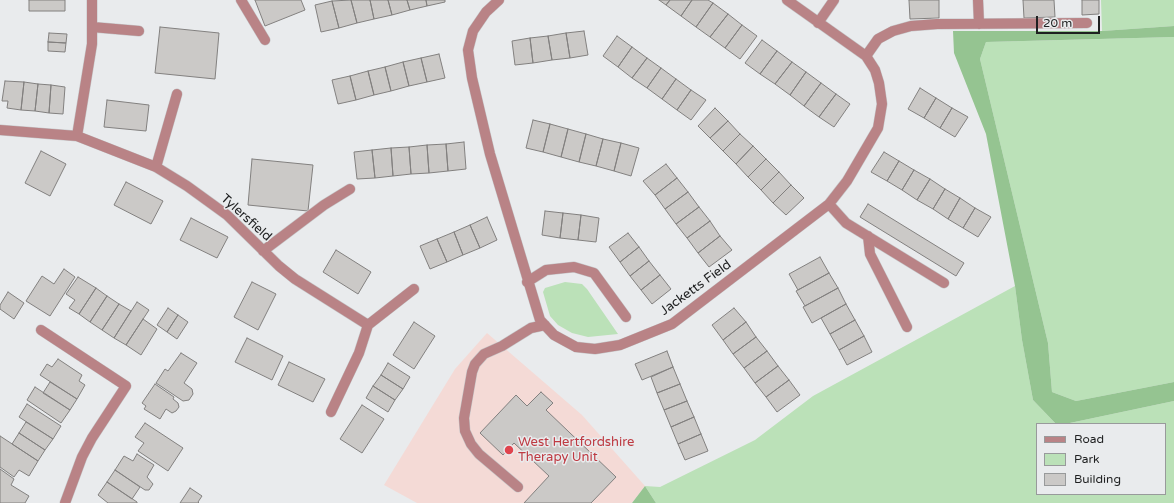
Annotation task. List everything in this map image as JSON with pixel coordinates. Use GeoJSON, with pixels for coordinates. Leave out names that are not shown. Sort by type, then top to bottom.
{"type":"FeatureCollection","features":[{"type":"Feature","properties":{"kind":"street"},"geometry":{"type":"LineString","coordinates":[[77,136],[92,44],[92,0]]}},
{"type":"Feature","properties":{"kind":"street"},"geometry":{"type":"LineString","coordinates":[[240,0],[265,40]]}},
{"type":"Feature","properties":{"kind":"street","name":"Jacketts Field"},"geometry":{"type":"LineString","coordinates":[[499,0],[488,4],[473,31],[468,50],[472,78],[490,154],[540,320],[554,335],[576,347],[595,349],[620,345],[672,324],[829,204],[847,181],[878,128],[882,104],[879,84],[875,70],[866,56],[787,0]]}},
{"type":"Feature","properties":{"kind":"street"},"geometry":{"type":"LineString","coordinates":[[818,23],[834,0]]}},
{"type":"Feature","properties":{"kind":"street"},"geometry":{"type":"LineString","coordinates":[[978,0],[979,24]]}},
{"type":"Feature","properties":{"kind":"street"},"geometry":{"type":"LineString","coordinates":[[866,56],[878,39],[911,26],[1087,22]]}},
{"type":"Feature","properties":{"kind":"street"},"geometry":{"type":"LineString","coordinates":[[92,27],[140,31]]}},
{"type":"Feature","properties":{"kind":"street"},"geometry":{"type":"LineString","coordinates":[[156,167],[177,94]]}},
{"type":"Feature","properties":{"kind":"street","name":"Tylersfield"},"geometry":{"type":"LineString","coordinates":[[0,130],[77,136],[156,167],[187,186],[227,215],[263,251],[295,278],[368,324]]}},
{"type":"Feature","properties":{"kind":"street"},"geometry":{"type":"LineString","coordinates":[[263,251],[324,205],[350,189]]}},
{"type":"Feature","properties":{"kind":"street"},"geometry":{"type":"LineString","coordinates":[[829,204],[846,222],[944,284]]}},
{"type":"Feature","properties":{"kind":"street"},"geometry":{"type":"LineString","coordinates":[[868,236],[870,254],[907,327]]}},
{"type":"Feature","properties":{"kind":"street"},"geometry":{"type":"LineString","coordinates":[[528,282],[546,270],[574,267],[594,272],[626,317]]}},
{"type":"Feature","properties":{"kind":"street"},"geometry":{"type":"LineString","coordinates":[[331,412],[359,353],[368,324],[414,289]]}},
{"type":"Feature","properties":{"kind":"street"},"geometry":{"type":"LineString","coordinates":[[518,487],[479,454],[471,444],[465,432],[464,418],[472,372],[475,364],[484,354],[502,346],[531,328],[545,325]]}},
{"type":"Feature","properties":{"kind":"street"},"geometry":{"type":"LineString","coordinates":[[41,330],[126,386],[82,456],[65,503]]}},
{"type":"Feature","properties":{"kind":"shaded area","name":"West Hertfordshire Therapy Unit"},"geometry":{"type":"Polygon","coordinates":[[[487,333],[582,415],[645,486],[632,503],[417,503],[384,485],[455,369],[487,333]]]}},
{"type":"Feature","properties":{"kind":"green space"},"geometry":{"type":"Polygon","coordinates":[[[1101,0],[1174,0],[1174,26],[1102,31],[1101,0]]]}},
{"type":"Feature","properties":{"kind":"green space"},"geometry":{"type":"Polygon","coordinates":[[[1174,26],[1174,37],[986,42],[980,59],[1048,343],[1052,392],[1076,401],[1174,382],[1174,401],[1070,423],[1055,423],[1033,400],[1022,340],[1015,286],[986,134],[954,53],[953,31],[1102,31],[1174,26]]]}},
{"type":"Feature","properties":{"kind":"green space"},"geometry":{"type":"Polygon","coordinates":[[[1174,37],[1174,382],[1076,401],[1052,392],[1048,343],[980,59],[986,42],[1174,37]]]}},
{"type":"Feature","properties":{"kind":"green space"},"geometry":{"type":"Polygon","coordinates":[[[565,282],[582,284],[618,334],[588,337],[572,333],[558,325],[550,316],[543,292],[545,288],[565,282]]]}},
{"type":"Feature","properties":{"kind":"green space"},"geometry":{"type":"Polygon","coordinates":[[[1015,286],[1022,340],[1033,400],[1055,423],[1036,423],[1036,495],[1166,495],[1166,423],[1070,423],[1174,401],[1174,503],[656,503],[645,486],[660,487],[755,440],[813,396],[1015,286]]]}},
{"type":"Feature","properties":{"kind":"green space"},"geometry":{"type":"Polygon","coordinates":[[[645,486],[656,503],[632,503],[645,486]]]}},
{"type":"Feature","properties":{"kind":"building"},"geometry":{"type":"Polygon","coordinates":[[[29,0],[65,0],[65,11],[29,11],[29,0]]]}},
{"type":"Feature","properties":{"kind":"building"},"geometry":{"type":"Polygon","coordinates":[[[255,0],[301,0],[305,10],[265,26],[255,0]]]}},
{"type":"Feature","properties":{"kind":"building"},"geometry":{"type":"Polygon","coordinates":[[[351,0],[370,0],[374,19],[357,23],[351,0]]]}},
{"type":"Feature","properties":{"kind":"building"},"geometry":{"type":"Polygon","coordinates":[[[351,0],[357,23],[339,28],[332,1],[351,0]]]}},
{"type":"Feature","properties":{"kind":"building"},"geometry":{"type":"Polygon","coordinates":[[[370,0],[388,0],[392,15],[374,19],[370,0]]]}},
{"type":"Feature","properties":{"kind":"building"},"geometry":{"type":"Polygon","coordinates":[[[388,0],[407,0],[410,10],[392,15],[388,0]]]}},
{"type":"Feature","properties":{"kind":"building"},"geometry":{"type":"Polygon","coordinates":[[[407,0],[426,0],[427,6],[410,10],[407,0]]]}},
{"type":"Feature","properties":{"kind":"building"},"geometry":{"type":"Polygon","coordinates":[[[426,0],[445,0],[445,2],[427,6],[426,0]]]}},
{"type":"Feature","properties":{"kind":"building"},"geometry":{"type":"Polygon","coordinates":[[[659,0],[670,0],[666,5],[659,0]]]}},
{"type":"Feature","properties":{"kind":"building"},"geometry":{"type":"Polygon","coordinates":[[[670,0],[692,0],[681,16],[666,5],[670,0]]]}},
{"type":"Feature","properties":{"kind":"building"},"geometry":{"type":"Polygon","coordinates":[[[692,0],[708,0],[713,3],[696,27],[681,16],[692,0]]]}},
{"type":"Feature","properties":{"kind":"building"},"geometry":{"type":"Polygon","coordinates":[[[909,0],[939,0],[939,18],[910,19],[909,0]]]}},
{"type":"Feature","properties":{"kind":"building"},"geometry":{"type":"Polygon","coordinates":[[[1023,0],[1054,0],[1055,17],[1024,18],[1023,0]]]}},
{"type":"Feature","properties":{"kind":"building"},"geometry":{"type":"Polygon","coordinates":[[[1082,0],[1099,0],[1099,14],[1082,15],[1082,0]]]}},
{"type":"Feature","properties":{"kind":"building"},"geometry":{"type":"Polygon","coordinates":[[[332,1],[339,28],[321,32],[315,5],[332,1]]]}},
{"type":"Feature","properties":{"kind":"building"},"geometry":{"type":"Polygon","coordinates":[[[713,3],[728,14],[710,37],[696,27],[713,3]]]}},
{"type":"Feature","properties":{"kind":"building"},"geometry":{"type":"Polygon","coordinates":[[[728,14],[742,25],[725,48],[710,37],[728,14]]]}},
{"type":"Feature","properties":{"kind":"building"},"geometry":{"type":"Polygon","coordinates":[[[742,25],[757,36],[740,59],[725,48],[742,25]]]}},
{"type":"Feature","properties":{"kind":"building"},"geometry":{"type":"Polygon","coordinates":[[[160,27],[219,33],[215,79],[155,73],[160,27]]]}},
{"type":"Feature","properties":{"kind":"building"},"geometry":{"type":"Polygon","coordinates":[[[584,31],[588,55],[570,58],[566,33],[584,31]]]}},
{"type":"Feature","properties":{"kind":"building"},"geometry":{"type":"Polygon","coordinates":[[[49,33],[67,34],[66,43],[48,42],[49,33]]]}},
{"type":"Feature","properties":{"kind":"building"},"geometry":{"type":"Polygon","coordinates":[[[566,33],[570,58],[552,60],[548,36],[566,33]]]}},
{"type":"Feature","properties":{"kind":"building"},"geometry":{"type":"Polygon","coordinates":[[[548,36],[552,60],[533,63],[530,38],[548,36]]]}},
{"type":"Feature","properties":{"kind":"building"},"geometry":{"type":"Polygon","coordinates":[[[617,36],[632,47],[618,67],[603,56],[617,36]]]}},
{"type":"Feature","properties":{"kind":"building"},"geometry":{"type":"Polygon","coordinates":[[[530,38],[533,63],[515,65],[512,41],[530,38]]]}},
{"type":"Feature","properties":{"kind":"building"},"geometry":{"type":"Polygon","coordinates":[[[762,40],[777,51],[760,74],[745,63],[762,40]]]}},
{"type":"Feature","properties":{"kind":"building"},"geometry":{"type":"Polygon","coordinates":[[[48,42],[66,43],[65,52],[48,51],[48,42]]]}},
{"type":"Feature","properties":{"kind":"building"},"geometry":{"type":"Polygon","coordinates":[[[632,47],[647,58],[632,78],[618,67],[632,47]]]}},
{"type":"Feature","properties":{"kind":"building"},"geometry":{"type":"Polygon","coordinates":[[[777,51],[792,62],[775,84],[760,74],[777,51]]]}},
{"type":"Feature","properties":{"kind":"building"},"geometry":{"type":"Polygon","coordinates":[[[439,54],[445,78],[427,82],[421,58],[439,54]]]}},
{"type":"Feature","properties":{"kind":"building"},"geometry":{"type":"Polygon","coordinates":[[[421,58],[427,82],[409,86],[403,62],[421,58]]]}},
{"type":"Feature","properties":{"kind":"building"},"geometry":{"type":"Polygon","coordinates":[[[647,58],[661,68],[647,88],[632,78],[647,58]]]}},
{"type":"Feature","properties":{"kind":"building"},"geometry":{"type":"Polygon","coordinates":[[[403,62],[409,86],[391,91],[385,67],[403,62]]]}},
{"type":"Feature","properties":{"kind":"building"},"geometry":{"type":"Polygon","coordinates":[[[792,62],[806,72],[790,95],[775,84],[792,62]]]}},
{"type":"Feature","properties":{"kind":"building"},"geometry":{"type":"Polygon","coordinates":[[[385,67],[391,91],[374,95],[368,71],[385,67]]]}},
{"type":"Feature","properties":{"kind":"building"},"geometry":{"type":"Polygon","coordinates":[[[661,68],[676,79],[662,99],[647,88],[661,68]]]}},
{"type":"Feature","properties":{"kind":"building"},"geometry":{"type":"Polygon","coordinates":[[[368,71],[374,95],[356,100],[350,76],[368,71]]]}},
{"type":"Feature","properties":{"kind":"building"},"geometry":{"type":"Polygon","coordinates":[[[806,72],[821,83],[804,106],[790,95],[806,72]]]}},
{"type":"Feature","properties":{"kind":"building"},"geometry":{"type":"Polygon","coordinates":[[[350,76],[356,100],[338,104],[332,80],[350,76]]]}},
{"type":"Feature","properties":{"kind":"building"},"geometry":{"type":"Polygon","coordinates":[[[676,79],[691,90],[677,110],[662,99],[676,79]]]}},
{"type":"Feature","properties":{"kind":"building"},"geometry":{"type":"Polygon","coordinates":[[[5,81],[24,82],[21,110],[7,108],[8,101],[2,101],[5,81]]]}},
{"type":"Feature","properties":{"kind":"building"},"geometry":{"type":"Polygon","coordinates":[[[24,82],[38,84],[35,111],[21,110],[24,82]]]}},
{"type":"Feature","properties":{"kind":"building"},"geometry":{"type":"Polygon","coordinates":[[[821,83],[836,94],[819,117],[804,106],[821,83]]]}},
{"type":"Feature","properties":{"kind":"building"},"geometry":{"type":"Polygon","coordinates":[[[38,84],[51,85],[49,113],[35,111],[38,84]]]}},
{"type":"Feature","properties":{"kind":"building"},"geometry":{"type":"Polygon","coordinates":[[[51,85],[65,87],[63,114],[49,113],[51,85]]]}},
{"type":"Feature","properties":{"kind":"building"},"geometry":{"type":"Polygon","coordinates":[[[920,88],[936,98],[924,118],[908,109],[920,88]]]}},
{"type":"Feature","properties":{"kind":"building"},"geometry":{"type":"Polygon","coordinates":[[[691,90],[706,100],[691,120],[677,110],[691,90]]]}},
{"type":"Feature","properties":{"kind":"building"},"geometry":{"type":"Polygon","coordinates":[[[836,94],[850,104],[834,127],[819,117],[836,94]]]}},
{"type":"Feature","properties":{"kind":"building"},"geometry":{"type":"Polygon","coordinates":[[[936,98],[952,108],[940,128],[924,118],[936,98]]]}},
{"type":"Feature","properties":{"kind":"building"},"geometry":{"type":"Polygon","coordinates":[[[107,100],[149,105],[146,131],[104,127],[107,100]]]}},
{"type":"Feature","properties":{"kind":"building"},"geometry":{"type":"Polygon","coordinates":[[[715,108],[728,121],[710,138],[698,126],[715,108]]]}},
{"type":"Feature","properties":{"kind":"building"},"geometry":{"type":"Polygon","coordinates":[[[952,108],[968,117],[955,137],[940,128],[952,108]]]}},
{"type":"Feature","properties":{"kind":"building"},"geometry":{"type":"Polygon","coordinates":[[[533,120],[550,124],[543,152],[526,148],[533,120]]]}},
{"type":"Feature","properties":{"kind":"building"},"geometry":{"type":"Polygon","coordinates":[[[728,121],[740,134],[723,151],[710,138],[728,121]]]}},
{"type":"Feature","properties":{"kind":"building"},"geometry":{"type":"Polygon","coordinates":[[[550,124],[568,129],[561,157],[543,152],[550,124]]]}},
{"type":"Feature","properties":{"kind":"building"},"geometry":{"type":"Polygon","coordinates":[[[568,129],[586,134],[579,162],[561,157],[568,129]]]}},
{"type":"Feature","properties":{"kind":"building"},"geometry":{"type":"Polygon","coordinates":[[[586,134],[603,139],[596,166],[579,162],[586,134]]]}},
{"type":"Feature","properties":{"kind":"building"},"geometry":{"type":"Polygon","coordinates":[[[740,134],[753,146],[736,164],[723,151],[740,134]]]}},
{"type":"Feature","properties":{"kind":"building"},"geometry":{"type":"Polygon","coordinates":[[[603,139],[621,143],[614,171],[596,166],[603,139]]]}},
{"type":"Feature","properties":{"kind":"building"},"geometry":{"type":"Polygon","coordinates":[[[464,142],[466,169],[448,171],[446,144],[464,142]]]}},
{"type":"Feature","properties":{"kind":"building"},"geometry":{"type":"Polygon","coordinates":[[[621,143],[639,148],[631,176],[614,171],[621,143]]]}},
{"type":"Feature","properties":{"kind":"building"},"geometry":{"type":"Polygon","coordinates":[[[446,144],[448,171],[429,173],[427,145],[446,144]]]}},
{"type":"Feature","properties":{"kind":"building"},"geometry":{"type":"Polygon","coordinates":[[[427,145],[429,173],[411,174],[409,147],[427,145]]]}},
{"type":"Feature","properties":{"kind":"building"},"geometry":{"type":"Polygon","coordinates":[[[753,146],[766,159],[748,177],[736,164],[753,146]]]}},
{"type":"Feature","properties":{"kind":"building"},"geometry":{"type":"Polygon","coordinates":[[[409,147],[411,174],[393,176],[391,148],[409,147]]]}},
{"type":"Feature","properties":{"kind":"building"},"geometry":{"type":"Polygon","coordinates":[[[391,148],[393,176],[375,178],[372,150],[391,148]]]}},
{"type":"Feature","properties":{"kind":"building"},"geometry":{"type":"Polygon","coordinates":[[[372,150],[375,178],[357,179],[354,152],[372,150]]]}},
{"type":"Feature","properties":{"kind":"building"},"geometry":{"type":"Polygon","coordinates":[[[41,151],[66,164],[50,196],[25,183],[41,151]]]}},
{"type":"Feature","properties":{"kind":"building"},"geometry":{"type":"Polygon","coordinates":[[[884,152],[899,161],[887,181],[871,172],[884,152]]]}},
{"type":"Feature","properties":{"kind":"building"},"geometry":{"type":"Polygon","coordinates":[[[252,159],[313,165],[308,211],[248,205],[252,159]]]}},
{"type":"Feature","properties":{"kind":"building"},"geometry":{"type":"Polygon","coordinates":[[[766,159],[779,172],[761,190],[748,177],[766,159]]]}},
{"type":"Feature","properties":{"kind":"building"},"geometry":{"type":"Polygon","coordinates":[[[899,161],[914,170],[902,190],[887,181],[899,161]]]}},
{"type":"Feature","properties":{"kind":"building"},"geometry":{"type":"Polygon","coordinates":[[[666,164],[677,178],[655,195],[643,181],[666,164]]]}},
{"type":"Feature","properties":{"kind":"building"},"geometry":{"type":"Polygon","coordinates":[[[914,170],[930,179],[917,200],[902,190],[914,170]]]}},
{"type":"Feature","properties":{"kind":"building"},"geometry":{"type":"Polygon","coordinates":[[[779,172],[791,185],[773,203],[761,190],[779,172]]]}},
{"type":"Feature","properties":{"kind":"building"},"geometry":{"type":"Polygon","coordinates":[[[677,178],[688,192],[665,209],[655,195],[677,178]]]}},
{"type":"Feature","properties":{"kind":"building"},"geometry":{"type":"Polygon","coordinates":[[[930,179],[945,189],[933,209],[917,200],[930,179]]]}},
{"type":"Feature","properties":{"kind":"building"},"geometry":{"type":"Polygon","coordinates":[[[126,182],[163,201],[151,224],[114,205],[126,182]]]}},
{"type":"Feature","properties":{"kind":"building"},"geometry":{"type":"Polygon","coordinates":[[[791,185],[804,198],[786,215],[773,203],[791,185]]]}},
{"type":"Feature","properties":{"kind":"building"},"geometry":{"type":"Polygon","coordinates":[[[945,189],[960,198],[948,219],[933,209],[945,189]]]}},
{"type":"Feature","properties":{"kind":"building"},"geometry":{"type":"Polygon","coordinates":[[[688,192],[699,207],[676,224],[665,209],[688,192]]]}},
{"type":"Feature","properties":{"kind":"building"},"geometry":{"type":"Polygon","coordinates":[[[960,198],[975,208],[963,228],[948,219],[960,198]]]}},
{"type":"Feature","properties":{"kind":"building"},"geometry":{"type":"Polygon","coordinates":[[[868,204],[964,263],[956,276],[860,217],[868,204]]]}},
{"type":"Feature","properties":{"kind":"building"},"geometry":{"type":"Polygon","coordinates":[[[699,207],[710,221],[687,238],[676,224],[699,207]]]}},
{"type":"Feature","properties":{"kind":"building"},"geometry":{"type":"Polygon","coordinates":[[[975,208],[991,217],[978,237],[963,228],[975,208]]]}},
{"type":"Feature","properties":{"kind":"building"},"geometry":{"type":"Polygon","coordinates":[[[545,211],[563,213],[560,238],[542,235],[545,211]]]}},
{"type":"Feature","properties":{"kind":"building"},"geometry":{"type":"Polygon","coordinates":[[[563,213],[581,215],[578,240],[560,238],[563,213]]]}},
{"type":"Feature","properties":{"kind":"building"},"geometry":{"type":"Polygon","coordinates":[[[581,215],[599,218],[596,242],[578,240],[581,215]]]}},
{"type":"Feature","properties":{"kind":"building"},"geometry":{"type":"Polygon","coordinates":[[[487,217],[497,240],[480,248],[470,225],[487,217]]]}},
{"type":"Feature","properties":{"kind":"building"},"geometry":{"type":"Polygon","coordinates":[[[191,218],[228,237],[217,258],[180,240],[191,218]]]}},
{"type":"Feature","properties":{"kind":"building"},"geometry":{"type":"Polygon","coordinates":[[[710,221],[720,236],[698,253],[687,238],[710,221]]]}},
{"type":"Feature","properties":{"kind":"building"},"geometry":{"type":"Polygon","coordinates":[[[470,225],[480,248],[463,255],[454,232],[470,225]]]}},
{"type":"Feature","properties":{"kind":"building"},"geometry":{"type":"Polygon","coordinates":[[[454,232],[463,255],[447,262],[437,239],[454,232]]]}},
{"type":"Feature","properties":{"kind":"building"},"geometry":{"type":"Polygon","coordinates":[[[628,233],[639,247],[620,262],[609,247],[628,233]]]}},
{"type":"Feature","properties":{"kind":"building"},"geometry":{"type":"Polygon","coordinates":[[[720,236],[732,250],[709,267],[698,253],[720,236]]]}},
{"type":"Feature","properties":{"kind":"building"},"geometry":{"type":"Polygon","coordinates":[[[437,239],[447,262],[430,269],[420,246],[437,239]]]}},
{"type":"Feature","properties":{"kind":"building"},"geometry":{"type":"Polygon","coordinates":[[[639,247],[649,261],[630,276],[620,262],[639,247]]]}},
{"type":"Feature","properties":{"kind":"building"},"geometry":{"type":"Polygon","coordinates":[[[336,250],[371,272],[358,294],[323,272],[336,250]]]}},
{"type":"Feature","properties":{"kind":"building"},"geometry":{"type":"Polygon","coordinates":[[[820,257],[829,273],[798,290],[789,274],[820,257]]]}},
{"type":"Feature","properties":{"kind":"building"},"geometry":{"type":"Polygon","coordinates":[[[649,261],[660,275],[641,290],[630,276],[649,261]]]}},
{"type":"Feature","properties":{"kind":"building"},"geometry":{"type":"Polygon","coordinates":[[[64,269],[75,277],[50,316],[26,301],[42,276],[54,284],[64,269]]]}},
{"type":"Feature","properties":{"kind":"building"},"geometry":{"type":"Polygon","coordinates":[[[829,273],[838,288],[805,306],[796,291],[829,273]]]}},
{"type":"Feature","properties":{"kind":"building"},"geometry":{"type":"Polygon","coordinates":[[[660,275],[671,289],[652,304],[641,290],[660,275]]]}},
{"type":"Feature","properties":{"kind":"building"},"geometry":{"type":"Polygon","coordinates":[[[78,277],[96,288],[79,314],[69,308],[75,300],[66,294],[78,277]]]}},
{"type":"Feature","properties":{"kind":"building"},"geometry":{"type":"Polygon","coordinates":[[[252,282],[276,294],[258,330],[234,317],[252,282]]]}},
{"type":"Feature","properties":{"kind":"building"},"geometry":{"type":"Polygon","coordinates":[[[96,288],[107,296],[90,322],[79,314],[96,288]]]}},
{"type":"Feature","properties":{"kind":"building"},"geometry":{"type":"Polygon","coordinates":[[[838,288],[846,304],[812,323],[803,307],[838,288]]]}},
{"type":"Feature","properties":{"kind":"building"},"geometry":{"type":"Polygon","coordinates":[[[8,292],[24,303],[14,319],[0,309],[0,305],[8,292]]]}},
{"type":"Feature","properties":{"kind":"building"},"geometry":{"type":"Polygon","coordinates":[[[107,296],[119,304],[102,330],[90,322],[107,296]]]}},
{"type":"Feature","properties":{"kind":"building"},"geometry":{"type":"Polygon","coordinates":[[[137,302],[149,310],[126,345],[114,338],[137,302]]]}},
{"type":"Feature","properties":{"kind":"building"},"geometry":{"type":"Polygon","coordinates":[[[119,304],[131,311],[114,338],[102,330],[119,304]]]}},
{"type":"Feature","properties":{"kind":"building"},"geometry":{"type":"Polygon","coordinates":[[[846,304],[855,320],[830,334],[821,318],[846,304]]]}},
{"type":"Feature","properties":{"kind":"building"},"geometry":{"type":"Polygon","coordinates":[[[168,308],[178,315],[167,332],[157,325],[168,308]]]}},
{"type":"Feature","properties":{"kind":"building"},"geometry":{"type":"Polygon","coordinates":[[[734,308],[746,322],[723,340],[712,325],[734,308]]]}},
{"type":"Feature","properties":{"kind":"building"},"geometry":{"type":"Polygon","coordinates":[[[178,315],[188,322],[177,339],[167,332],[178,315]]]}},
{"type":"Feature","properties":{"kind":"building"},"geometry":{"type":"Polygon","coordinates":[[[143,319],[157,329],[141,355],[126,345],[143,319]]]}},
{"type":"Feature","properties":{"kind":"building"},"geometry":{"type":"Polygon","coordinates":[[[855,320],[864,336],[839,350],[830,334],[855,320]]]}},
{"type":"Feature","properties":{"kind":"building"},"geometry":{"type":"Polygon","coordinates":[[[414,322],[435,336],[414,369],[393,355],[414,322]]]}},
{"type":"Feature","properties":{"kind":"building"},"geometry":{"type":"Polygon","coordinates":[[[746,322],[756,337],[733,354],[723,340],[746,322]]]}},
{"type":"Feature","properties":{"kind":"building"},"geometry":{"type":"Polygon","coordinates":[[[864,336],[872,352],[847,365],[839,350],[864,336]]]}},
{"type":"Feature","properties":{"kind":"building"},"geometry":{"type":"Polygon","coordinates":[[[756,337],[767,351],[744,368],[733,354],[756,337]]]}},
{"type":"Feature","properties":{"kind":"building"},"geometry":{"type":"Polygon","coordinates":[[[247,338],[283,356],[272,380],[235,362],[247,338]]]}},
{"type":"Feature","properties":{"kind":"building"},"geometry":{"type":"Polygon","coordinates":[[[667,351],[673,367],[642,380],[635,364],[667,351]]]}},
{"type":"Feature","properties":{"kind":"building"},"geometry":{"type":"Polygon","coordinates":[[[767,351],[778,366],[755,383],[744,368],[767,351]]]}},
{"type":"Feature","properties":{"kind":"building"},"geometry":{"type":"Polygon","coordinates":[[[181,353],[197,363],[184,383],[192,389],[193,394],[189,400],[183,401],[156,383],[165,369],[168,371],[181,353]]]}},
{"type":"Feature","properties":{"kind":"building"},"geometry":{"type":"Polygon","coordinates":[[[58,359],[82,375],[79,381],[85,385],[77,399],[40,375],[47,364],[52,367],[58,359]]]}},
{"type":"Feature","properties":{"kind":"building"},"geometry":{"type":"Polygon","coordinates":[[[289,362],[325,379],[313,402],[278,385],[289,362]]]}},
{"type":"Feature","properties":{"kind":"building"},"geometry":{"type":"Polygon","coordinates":[[[388,363],[410,377],[403,389],[381,375],[388,363]]]}},
{"type":"Feature","properties":{"kind":"building"},"geometry":{"type":"Polygon","coordinates":[[[778,366],[789,380],[766,397],[755,383],[778,366]]]}},
{"type":"Feature","properties":{"kind":"building"},"geometry":{"type":"Polygon","coordinates":[[[673,367],[680,384],[657,393],[651,377],[673,367]]]}},
{"type":"Feature","properties":{"kind":"building"},"geometry":{"type":"Polygon","coordinates":[[[381,375],[403,389],[395,400],[373,386],[381,375]]]}},
{"type":"Feature","properties":{"kind":"building"},"geometry":{"type":"Polygon","coordinates":[[[789,380],[800,395],[777,412],[766,397],[789,380]]]}},
{"type":"Feature","properties":{"kind":"building"},"geometry":{"type":"Polygon","coordinates":[[[50,382],[77,399],[70,410],[43,393],[50,382]]]}},
{"type":"Feature","properties":{"kind":"building"},"geometry":{"type":"Polygon","coordinates":[[[155,384],[174,397],[173,399],[178,403],[179,407],[172,413],[166,409],[160,419],[144,409],[146,406],[142,403],[155,384]]]}},
{"type":"Feature","properties":{"kind":"building"},"geometry":{"type":"Polygon","coordinates":[[[680,384],[687,401],[664,410],[657,393],[680,384]]]}},
{"type":"Feature","properties":{"kind":"building"},"geometry":{"type":"Polygon","coordinates":[[[373,386],[395,400],[388,412],[366,398],[373,386]]]}},
{"type":"Feature","properties":{"kind":"building"},"geometry":{"type":"Polygon","coordinates":[[[35,387],[70,410],[61,423],[27,400],[35,387]]]}},
{"type":"Feature","properties":{"kind":"building"},"geometry":{"type":"Polygon","coordinates":[[[541,392],[553,403],[546,410],[616,477],[591,503],[524,503],[549,476],[514,443],[503,455],[480,433],[516,395],[527,406],[541,392]]]}},
{"type":"Feature","properties":{"kind":"building"},"geometry":{"type":"Polygon","coordinates":[[[687,401],[694,417],[671,427],[664,410],[687,401]]]}},
{"type":"Feature","properties":{"kind":"building"},"geometry":{"type":"Polygon","coordinates":[[[27,404],[61,426],[53,439],[19,417],[27,404]]]}},
{"type":"Feature","properties":{"kind":"building"},"geometry":{"type":"Polygon","coordinates":[[[362,405],[384,419],[362,453],[340,439],[362,405]]]}},
{"type":"Feature","properties":{"kind":"building"},"geometry":{"type":"Polygon","coordinates":[[[694,417],[701,434],[678,444],[671,427],[694,417]]]}},
{"type":"Feature","properties":{"kind":"building"},"geometry":{"type":"Polygon","coordinates":[[[26,422],[53,439],[45,450],[19,433],[26,422]]]}},
{"type":"Feature","properties":{"kind":"building"},"geometry":{"type":"Polygon","coordinates":[[[145,423],[183,448],[168,471],[138,451],[144,443],[135,437],[145,423]]]}},
{"type":"Feature","properties":{"kind":"building"},"geometry":{"type":"Polygon","coordinates":[[[19,433],[45,450],[38,461],[12,444],[19,433]]]}},
{"type":"Feature","properties":{"kind":"building"},"geometry":{"type":"Polygon","coordinates":[[[701,434],[708,451],[685,460],[678,444],[701,434]]]}},
{"type":"Feature","properties":{"kind":"building"},"geometry":{"type":"Polygon","coordinates":[[[0,436],[38,461],[29,476],[19,470],[14,477],[0,467],[0,436]]]}},
{"type":"Feature","properties":{"kind":"building"},"geometry":{"type":"Polygon","coordinates":[[[137,454],[154,465],[147,477],[153,484],[149,490],[145,490],[115,470],[124,456],[133,461],[137,454]]]}},
{"type":"Feature","properties":{"kind":"building"},"geometry":{"type":"Polygon","coordinates":[[[0,469],[14,479],[11,485],[29,496],[25,503],[0,503],[0,469]]]}},
{"type":"Feature","properties":{"kind":"building"},"geometry":{"type":"Polygon","coordinates":[[[115,470],[140,487],[132,499],[107,482],[115,470]]]}},
{"type":"Feature","properties":{"kind":"building"},"geometry":{"type":"Polygon","coordinates":[[[107,482],[137,503],[108,503],[98,495],[107,482]]]}},
{"type":"Feature","properties":{"kind":"building"},"geometry":{"type":"Polygon","coordinates":[[[190,488],[202,496],[198,502],[199,503],[180,503],[190,488]]]}},
{"type":"Feature","properties":{"kind":"place","name":"West Hertfordshire Therapy Unit"},"geometry":{"type":"Point","coordinates":[509,450]}}]}
